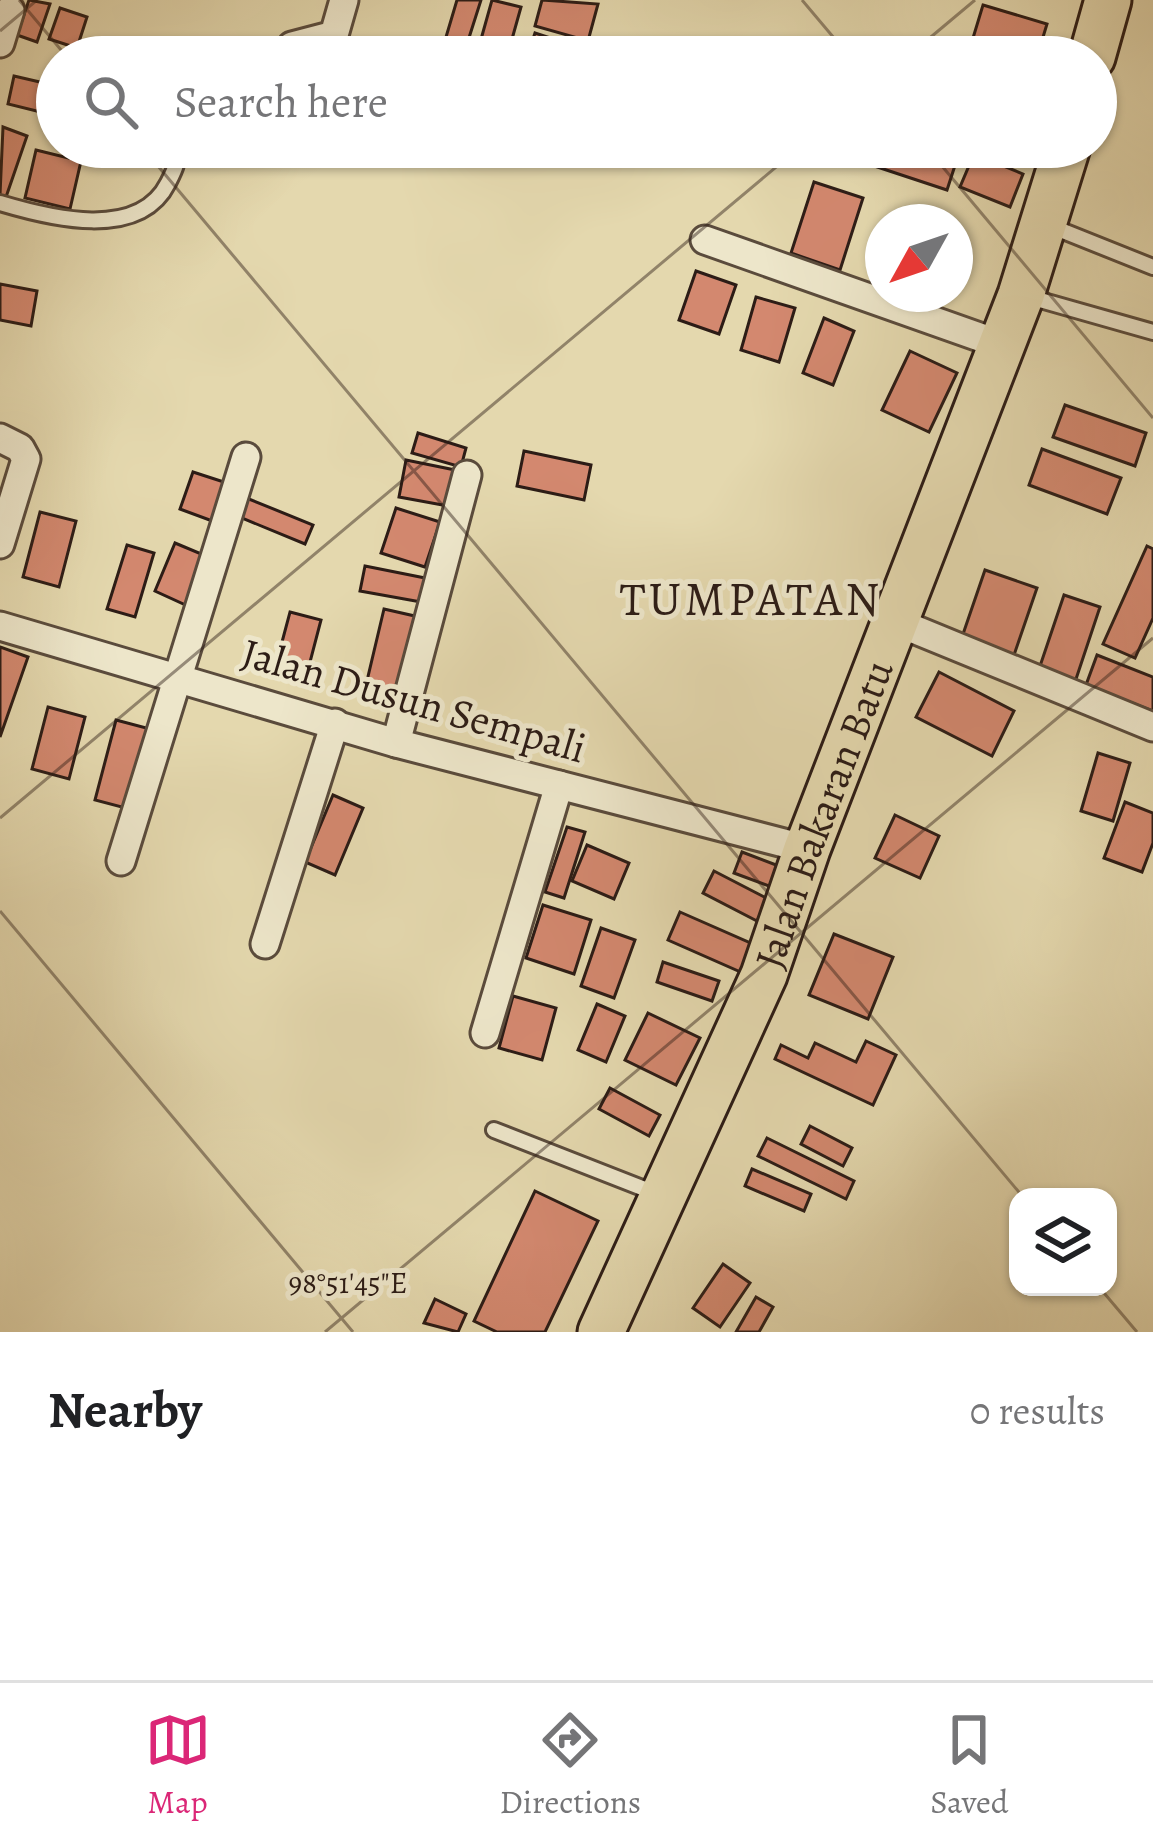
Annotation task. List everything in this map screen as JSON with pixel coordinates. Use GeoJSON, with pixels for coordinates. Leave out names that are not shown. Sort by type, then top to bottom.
{"type":"FeatureCollection","features":[{"type":"Feature","properties":{"kind":"highway"},"geometry":{"type":"LineString","coordinates":[[1098,36],[1108,0]]}},
{"type":"Feature","properties":{"kind":"highway","name":"Jalan Bakaran Batu"},"geometry":{"type":"LineString","coordinates":[[602,1332],[764,975],[807,849],[1021,295],[1059,168]]}},
{"type":"Feature","properties":{"kind":"street"},"geometry":{"type":"LineString","coordinates":[[330,36],[344,0]]}},
{"type":"Feature","properties":{"kind":"street"},"geometry":{"type":"LineString","coordinates":[[0,43],[10,10]]}},
{"type":"Feature","properties":{"kind":"street"},"geometry":{"type":"LineString","coordinates":[[705,240],[1001,345]]}},
{"type":"Feature","properties":{"kind":"street"},"geometry":{"type":"LineString","coordinates":[[0,438],[20,448],[26,459],[0,544]]}},
{"type":"Feature","properties":{"kind":"street"},"geometry":{"type":"LineString","coordinates":[[121,861],[246,457]]}},
{"type":"Feature","properties":{"kind":"street"},"geometry":{"type":"LineString","coordinates":[[396,743],[466,475]]}},
{"type":"Feature","properties":{"kind":"street"},"geometry":{"type":"LineString","coordinates":[[894,621],[1153,728]]}},
{"type":"Feature","properties":{"kind":"street","name":"Jalan Dusun Sempali"},"geometry":{"type":"LineString","coordinates":[[0,626],[396,743],[807,849]]}},
{"type":"Feature","properties":{"kind":"street"},"geometry":{"type":"LineString","coordinates":[[265,944],[335,723]]}},
{"type":"Feature","properties":{"kind":"street"},"geometry":{"type":"LineString","coordinates":[[485,1033],[560,785]]}},
{"type":"Feature","properties":{"kind":"lane"},"geometry":{"type":"LineString","coordinates":[[0,203],[43,216],[137,215],[162,195],[175,168]]}},
{"type":"Feature","properties":{"kind":"lane"},"geometry":{"type":"LineString","coordinates":[[1044,224],[1153,267]]}},
{"type":"Feature","properties":{"kind":"lane"},"geometry":{"type":"LineString","coordinates":[[1021,295],[1153,332]]}},
{"type":"Feature","properties":{"kind":"lane"},"geometry":{"type":"LineString","coordinates":[[494,1130],[665,1197]]}},
{"type":"Feature","properties":{"kind":"building"},"geometry":{"type":"Polygon","coordinates":[[[29,0],[50,4],[36,42],[17,35],[29,0]]]}},
{"type":"Feature","properties":{"kind":"building"},"geometry":{"type":"Polygon","coordinates":[[[457,0],[481,0],[470,36],[446,36],[457,0]]]}},
{"type":"Feature","properties":{"kind":"building"},"geometry":{"type":"Polygon","coordinates":[[[492,0],[521,7],[513,36],[482,36],[492,0]]]}},
{"type":"Feature","properties":{"kind":"building"},"geometry":{"type":"Polygon","coordinates":[[[542,0],[598,4],[589,36],[535,26],[542,0]]]}},
{"type":"Feature","properties":{"kind":"building"},"geometry":{"type":"Polygon","coordinates":[[[983,5],[1047,24],[1043,36],[974,36],[983,5]]]}},
{"type":"Feature","properties":{"kind":"building"},"geometry":{"type":"Polygon","coordinates":[[[60,8],[87,17],[81,36],[50,36],[60,8]]]}},
{"type":"Feature","properties":{"kind":"building"},"geometry":{"type":"Polygon","coordinates":[[[14,76],[36,81],[36,111],[8,104],[14,76]]]}},
{"type":"Feature","properties":{"kind":"building"},"geometry":{"type":"Polygon","coordinates":[[[3,127],[27,136],[6,197],[0,195],[3,127]]]}},
{"type":"Feature","properties":{"kind":"building"},"geometry":{"type":"Polygon","coordinates":[[[36,150],[36,168],[79,168],[70,209],[25,198],[36,150]]]}},
{"type":"Feature","properties":{"kind":"building"},"geometry":{"type":"Polygon","coordinates":[[[880,168],[954,168],[947,190],[880,168]]]}},
{"type":"Feature","properties":{"kind":"building"},"geometry":{"type":"Polygon","coordinates":[[[968,168],[1008,168],[1023,174],[1010,207],[960,187],[968,168]]]}},
{"type":"Feature","properties":{"kind":"building"},"geometry":{"type":"Polygon","coordinates":[[[814,182],[863,198],[840,270],[791,253],[814,182]]]}},
{"type":"Feature","properties":{"kind":"building"},"geometry":{"type":"Polygon","coordinates":[[[696,271],[736,285],[719,334],[679,320],[696,271]]]}},
{"type":"Feature","properties":{"kind":"building"},"geometry":{"type":"Polygon","coordinates":[[[0,284],[37,291],[31,326],[0,320],[0,284]]]}},
{"type":"Feature","properties":{"kind":"building"},"geometry":{"type":"Polygon","coordinates":[[[756,297],[795,308],[779,362],[741,350],[756,297]]]}},
{"type":"Feature","properties":{"kind":"building"},"geometry":{"type":"Polygon","coordinates":[[[824,318],[854,331],[833,385],[803,373],[824,318]]]}},
{"type":"Feature","properties":{"kind":"building"},"geometry":{"type":"Polygon","coordinates":[[[910,351],[957,373],[929,432],[882,410],[910,351]]]}},
{"type":"Feature","properties":{"kind":"building"},"geometry":{"type":"Polygon","coordinates":[[[1065,405],[1146,433],[1135,466],[1053,437],[1065,405]]]}},
{"type":"Feature","properties":{"kind":"building"},"geometry":{"type":"Polygon","coordinates":[[[418,433],[466,448],[461,467],[412,453],[418,433]]]}},
{"type":"Feature","properties":{"kind":"building"},"geometry":{"type":"Polygon","coordinates":[[[1042,449],[1121,478],[1107,514],[1029,485],[1042,449]]]}},
{"type":"Feature","properties":{"kind":"building"},"geometry":{"type":"Polygon","coordinates":[[[524,451],[591,465],[584,500],[517,486],[524,451]]]}},
{"type":"Feature","properties":{"kind":"building"},"geometry":{"type":"Polygon","coordinates":[[[406,460],[455,470],[448,506],[399,497],[406,460]]]}},
{"type":"Feature","properties":{"kind":"building"},"geometry":{"type":"Polygon","coordinates":[[[193,472],[227,483],[215,522],[180,509],[193,472]]]}},
{"type":"Feature","properties":{"kind":"building"},"geometry":{"type":"Polygon","coordinates":[[[244,497],[313,525],[305,544],[237,516],[244,497]]]}},
{"type":"Feature","properties":{"kind":"building"},"geometry":{"type":"Polygon","coordinates":[[[396,508],[440,522],[425,567],[381,553],[396,508]]]}},
{"type":"Feature","properties":{"kind":"building"},"geometry":{"type":"Polygon","coordinates":[[[40,512],[76,521],[59,587],[23,577],[40,512]]]}},
{"type":"Feature","properties":{"kind":"building"},"geometry":{"type":"Polygon","coordinates":[[[175,543],[211,558],[190,607],[155,591],[175,543]]]}},
{"type":"Feature","properties":{"kind":"building"},"geometry":{"type":"Polygon","coordinates":[[[127,545],[154,553],[135,617],[107,609],[127,545]]]}},
{"type":"Feature","properties":{"kind":"building"},"geometry":{"type":"Polygon","coordinates":[[[1147,546],[1153,549],[1153,618],[1135,658],[1103,644],[1147,546]]]}},
{"type":"Feature","properties":{"kind":"building"},"geometry":{"type":"Polygon","coordinates":[[[365,566],[425,578],[421,602],[360,591],[365,566]]]}},
{"type":"Feature","properties":{"kind":"building"},"geometry":{"type":"Polygon","coordinates":[[[985,570],[1037,588],[1014,655],[962,637],[985,570]]]}},
{"type":"Feature","properties":{"kind":"building"},"geometry":{"type":"Polygon","coordinates":[[[1064,595],[1100,607],[1074,685],[1038,672],[1064,595]]]}},
{"type":"Feature","properties":{"kind":"building"},"geometry":{"type":"Polygon","coordinates":[[[384,609],[419,617],[402,694],[366,685],[384,609]]]}},
{"type":"Feature","properties":{"kind":"building"},"geometry":{"type":"Polygon","coordinates":[[[290,612],[321,620],[309,666],[278,657],[290,612]]]}},
{"type":"Feature","properties":{"kind":"building"},"geometry":{"type":"Polygon","coordinates":[[[0,647],[28,657],[0,737],[0,647]]]}},
{"type":"Feature","properties":{"kind":"building"},"geometry":{"type":"Polygon","coordinates":[[[1097,655],[1153,677],[1153,711],[1086,685],[1097,655]]]}},
{"type":"Feature","properties":{"kind":"building"},"geometry":{"type":"Polygon","coordinates":[[[939,672],[1014,711],[992,756],[916,717],[939,672]]]}},
{"type":"Feature","properties":{"kind":"building"},"geometry":{"type":"Polygon","coordinates":[[[48,707],[85,717],[69,779],[32,769],[48,707]]]}},
{"type":"Feature","properties":{"kind":"building"},"geometry":{"type":"Polygon","coordinates":[[[116,720],[154,730],[133,810],[95,800],[116,720]]]}},
{"type":"Feature","properties":{"kind":"building"},"geometry":{"type":"Polygon","coordinates":[[[1098,753],[1130,763],[1113,821],[1081,811],[1098,753]]]}},
{"type":"Feature","properties":{"kind":"building"},"geometry":{"type":"Polygon","coordinates":[[[333,795],[363,808],[335,875],[305,862],[333,795]]]}},
{"type":"Feature","properties":{"kind":"building"},"geometry":{"type":"Polygon","coordinates":[[[1125,802],[1153,813],[1153,843],[1142,872],[1104,858],[1125,802]]]}},
{"type":"Feature","properties":{"kind":"building"},"geometry":{"type":"Polygon","coordinates":[[[895,815],[939,836],[920,878],[875,858],[895,815]]]}},
{"type":"Feature","properties":{"kind":"building"},"geometry":{"type":"Polygon","coordinates":[[[567,827],[585,832],[564,898],[545,892],[567,827]]]}},
{"type":"Feature","properties":{"kind":"building"},"geometry":{"type":"Polygon","coordinates":[[[587,845],[629,863],[614,899],[572,881],[587,845]]]}},
{"type":"Feature","properties":{"kind":"building"},"geometry":{"type":"Polygon","coordinates":[[[742,852],[784,868],[777,889],[734,873],[742,852]]]}},
{"type":"Feature","properties":{"kind":"building"},"geometry":{"type":"Polygon","coordinates":[[[714,871],[768,899],[757,921],[703,893],[714,871]]]}},
{"type":"Feature","properties":{"kind":"building"},"geometry":{"type":"Polygon","coordinates":[[[543,905],[591,920],[574,974],[526,958],[543,905]]]}},
{"type":"Feature","properties":{"kind":"building"},"geometry":{"type":"Polygon","coordinates":[[[680,912],[764,949],[752,977],[668,940],[680,912]]]}},
{"type":"Feature","properties":{"kind":"building"},"geometry":{"type":"Polygon","coordinates":[[[601,928],[635,940],[614,998],[581,986],[601,928]]]}},
{"type":"Feature","properties":{"kind":"building"},"geometry":{"type":"Polygon","coordinates":[[[834,934],[893,957],[868,1019],[809,995],[834,934]]]}},
{"type":"Feature","properties":{"kind":"building"},"geometry":{"type":"Polygon","coordinates":[[[663,962],[719,981],[712,1001],[657,982],[663,962]]]}},
{"type":"Feature","properties":{"kind":"building"},"geometry":{"type":"Polygon","coordinates":[[[513,996],[556,1008],[542,1060],[499,1048],[513,996]]]}},
{"type":"Feature","properties":{"kind":"building"},"geometry":{"type":"Polygon","coordinates":[[[597,1004],[625,1016],[606,1062],[578,1050],[597,1004]]]}},
{"type":"Feature","properties":{"kind":"building"},"geometry":{"type":"Polygon","coordinates":[[[648,1013],[700,1038],[676,1085],[625,1060],[648,1013]]]}},
{"type":"Feature","properties":{"kind":"building"},"geometry":{"type":"Polygon","coordinates":[[[866,1041],[896,1055],[873,1105],[775,1059],[781,1045],[808,1058],[815,1043],[856,1062],[866,1041]]]}},
{"type":"Feature","properties":{"kind":"building"},"geometry":{"type":"Polygon","coordinates":[[[610,1088],[660,1115],[649,1136],[599,1109],[610,1088]]]}},
{"type":"Feature","properties":{"kind":"building"},"geometry":{"type":"Polygon","coordinates":[[[810,1126],[852,1148],[843,1166],[801,1144],[810,1126]]]}},
{"type":"Feature","properties":{"kind":"building"},"geometry":{"type":"Polygon","coordinates":[[[767,1138],[854,1181],[846,1199],[758,1156],[767,1138]]]}},
{"type":"Feature","properties":{"kind":"building"},"geometry":{"type":"Polygon","coordinates":[[[752,1169],[811,1194],[804,1211],[745,1186],[752,1169]]]}},
{"type":"Feature","properties":{"kind":"building"},"geometry":{"type":"Polygon","coordinates":[[[535,1191],[598,1221],[545,1332],[497,1332],[474,1321],[535,1191]]]}},
{"type":"Feature","properties":{"kind":"building"},"geometry":{"type":"Polygon","coordinates":[[[723,1264],[750,1283],[720,1327],[693,1308],[723,1264]]]}},
{"type":"Feature","properties":{"kind":"building"},"geometry":{"type":"Polygon","coordinates":[[[756,1297],[773,1307],[759,1332],[736,1332],[756,1297]]]}},
{"type":"Feature","properties":{"kind":"building"},"geometry":{"type":"Polygon","coordinates":[[[435,1299],[466,1314],[458,1332],[424,1323],[435,1299]]]}},
{"type":"Feature","properties":{"kind":"district","name":"TUMPATAN"},"geometry":{"type":"Point","coordinates":[751,599]}}]}
